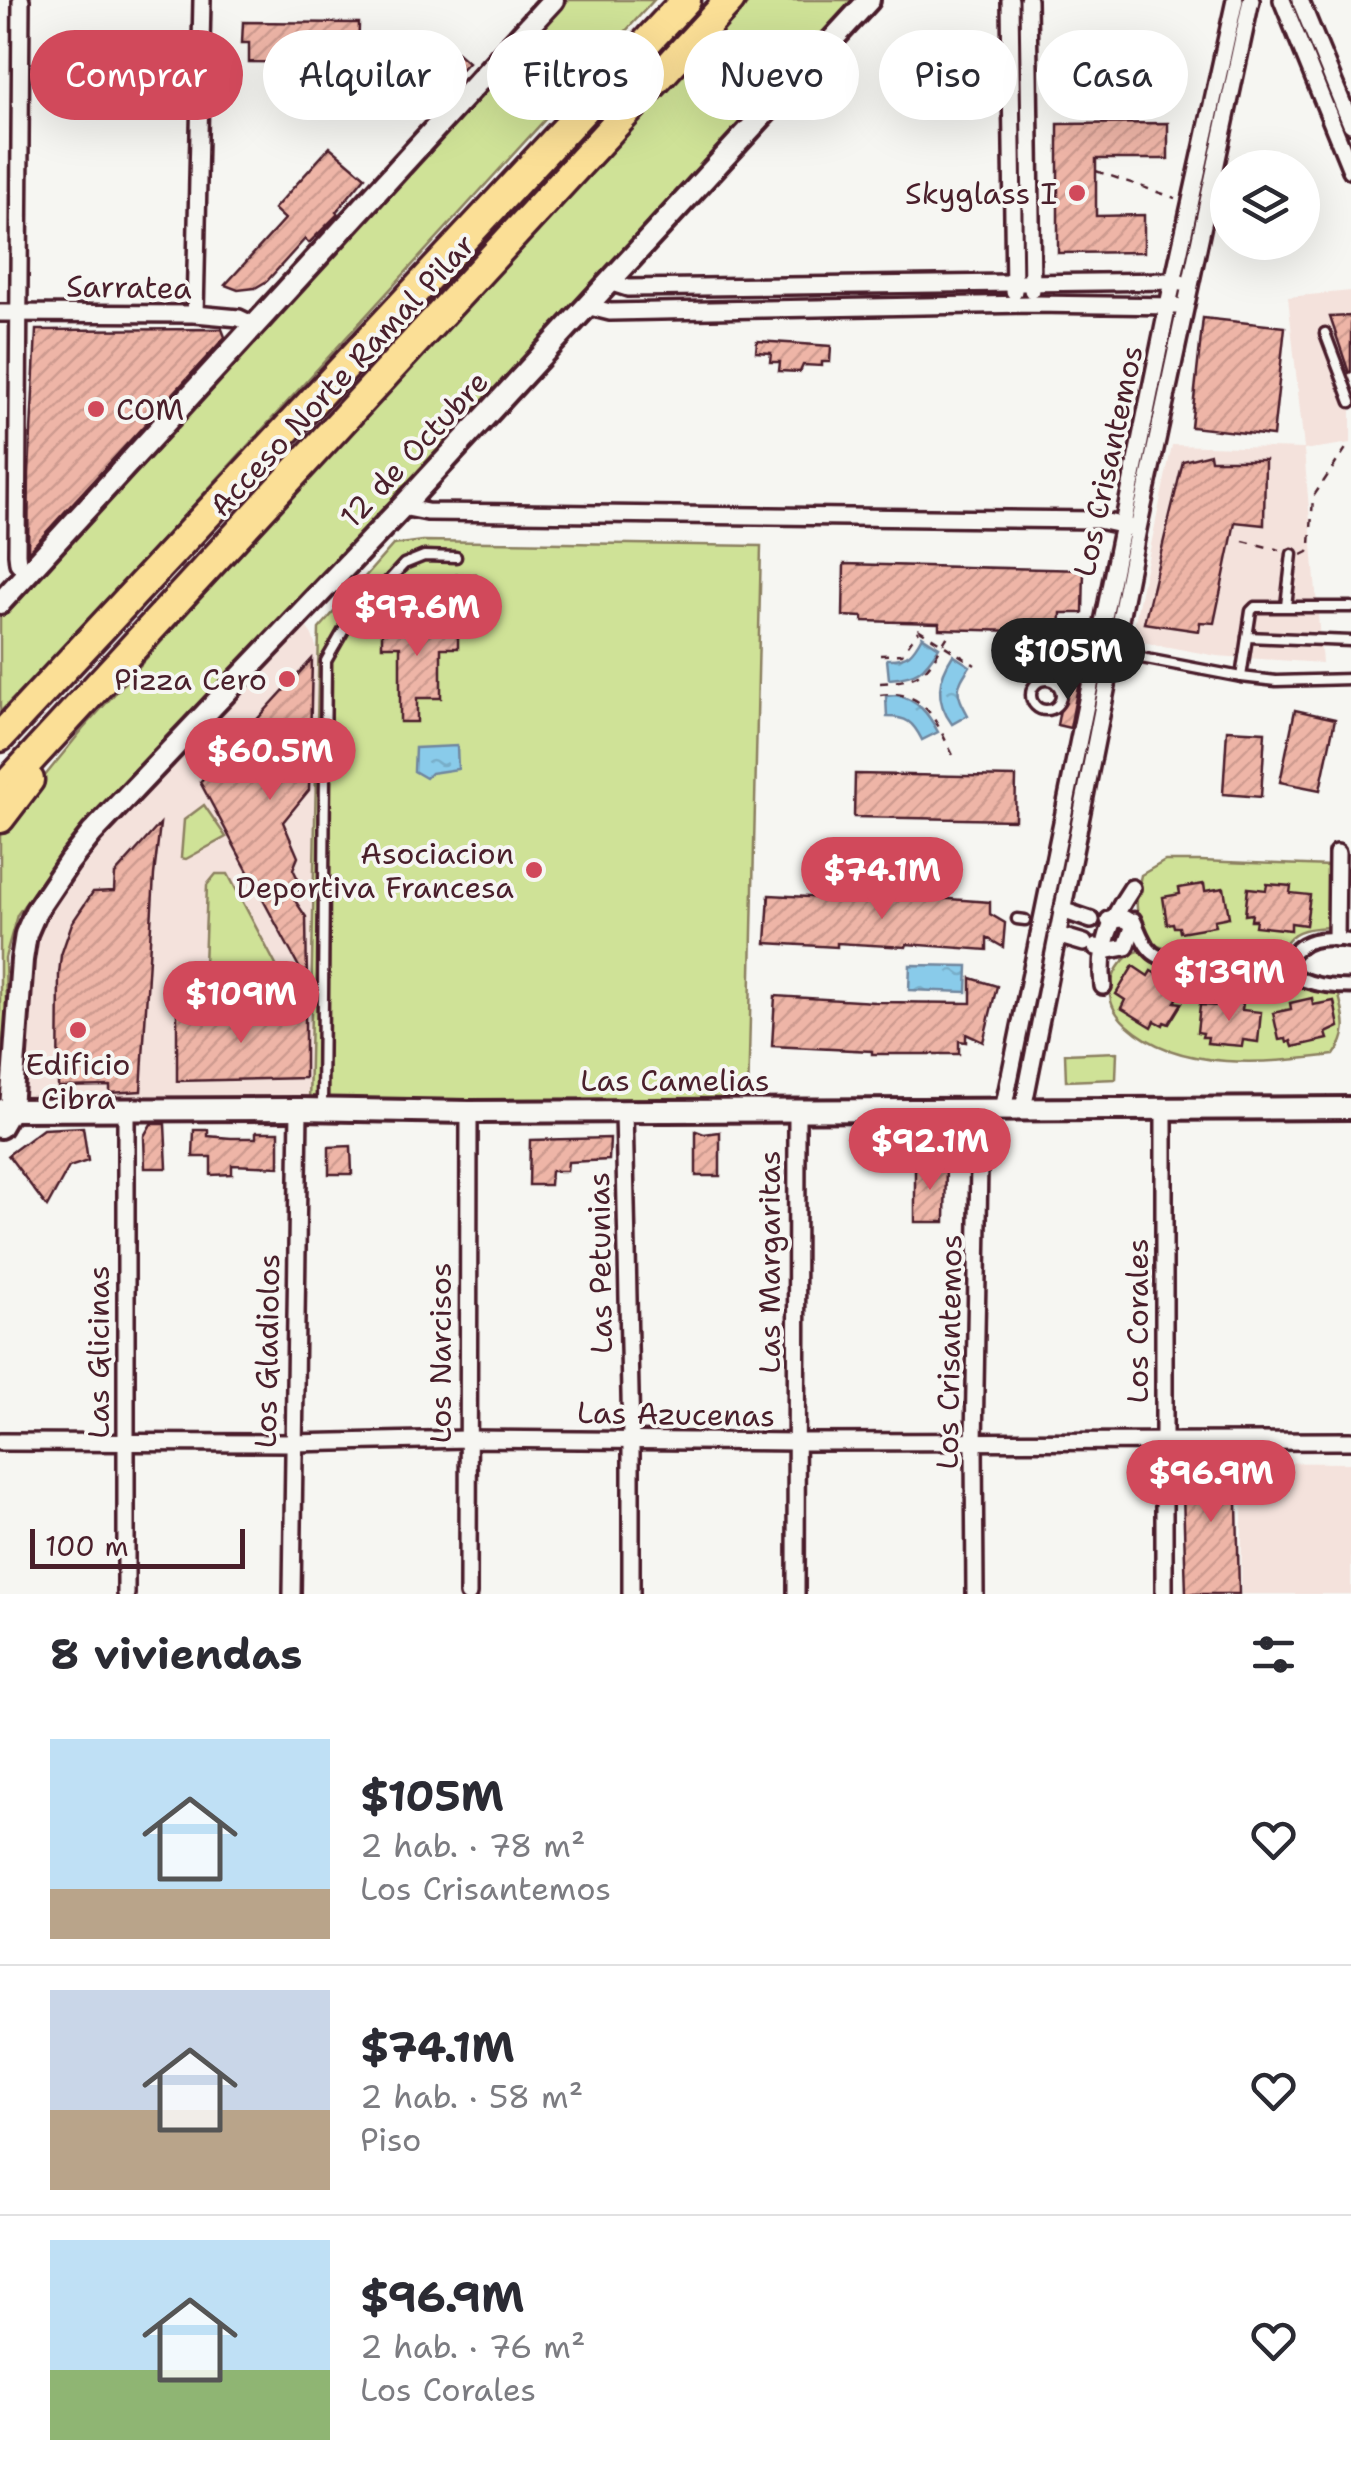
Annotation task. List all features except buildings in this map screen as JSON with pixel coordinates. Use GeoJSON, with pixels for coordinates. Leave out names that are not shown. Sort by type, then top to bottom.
{"type":"FeatureCollection","features":[{"type":"Feature","properties":{"kind":"highway"},"geometry":{"type":"LineString","coordinates":[[646,30],[669,0]]}},
{"type":"Feature","properties":{"kind":"highway","name":"Acceso Norte Ramal Pilar"},"geometry":{"type":"LineString","coordinates":[[658,30],[686,0]]}},
{"type":"Feature","properties":{"kind":"highway","name":"Acceso Norte Ramal Pilar"},"geometry":{"type":"LineString","coordinates":[[0,792],[726,6]]}},
{"type":"Feature","properties":{"kind":"highway","name":"Acceso Norte Ramal Pilar"},"geometry":{"type":"LineString","coordinates":[[0,735],[575,120]]}},
{"type":"Feature","properties":{"kind":"highway"},"geometry":{"type":"LineString","coordinates":[[0,818],[100,686]]}},
{"type":"Feature","properties":{"kind":"street"},"geometry":{"type":"LineString","coordinates":[[15,579],[20,0]]}},
{"type":"Feature","properties":{"kind":"street"},"geometry":{"type":"LineString","coordinates":[[195,314],[202,0]]}},
{"type":"Feature","properties":{"kind":"street"},"geometry":{"type":"LineString","coordinates":[[0,602],[15,579],[256,326],[553,0]]}},
{"type":"Feature","properties":{"kind":"street","name":"12 de Octubre"},"geometry":{"type":"LineString","coordinates":[[0,1127],[6,1109],[26,934],[36,911],[69,862],[869,0]]}},
{"type":"Feature","properties":{"kind":"street"},"geometry":{"type":"LineString","coordinates":[[1010,0],[1011,30]]}},
{"type":"Feature","properties":{"kind":"street"},"geometry":{"type":"LineString","coordinates":[[1023,304],[1032,284],[1028,0]]}},
{"type":"Feature","properties":{"kind":"street","name":"Los Crisantemos"},"geometry":{"type":"LineString","coordinates":[[1012,1110],[1071,824],[1115,652],[1130,527],[1168,304],[1181,284],[1217,118],[1234,0]]}},
{"type":"Feature","properties":{"kind":"street","name":"Los Crisantemos"},"geometry":{"type":"LineString","coordinates":[[1071,824],[1083,699],[1185,307],[1181,284],[1190,204],[1251,0]]}},
{"type":"Feature","properties":{"kind":"street"},"geometry":{"type":"LineString","coordinates":[[1282,0],[1351,170]]}},
{"type":"Feature","properties":{"kind":"street"},"geometry":{"type":"LineString","coordinates":[[1300,0],[1351,124]]}},
{"type":"Feature","properties":{"kind":"street"},"geometry":{"type":"LineString","coordinates":[[1012,120],[1014,284],[1023,304]]}},
{"type":"Feature","properties":{"kind":"street"},"geometry":{"type":"LineString","coordinates":[[608,282],[628,288],[1181,284]]}},
{"type":"Feature","properties":{"kind":"street"},"geometry":{"type":"LineString","coordinates":[[733,288],[734,311]]}},
{"type":"Feature","properties":{"kind":"street"},"geometry":{"type":"LineString","coordinates":[[586,306],[610,312],[1023,304],[1185,307]]}},
{"type":"Feature","properties":{"kind":"street","name":"Sarratea"},"geometry":{"type":"LineString","coordinates":[[0,313],[195,314],[239,318],[256,326]]}},
{"type":"Feature","properties":{"kind":"street"},"geometry":{"type":"LineString","coordinates":[[402,507],[428,512],[1098,520],[1130,527]]}},
{"type":"Feature","properties":{"kind":"street"},"geometry":{"type":"LineString","coordinates":[[1051,922],[1126,918],[1134,922],[1156,956],[1209,962],[1242,972],[1285,966],[1298,947],[1320,937],[1344,939],[1337,853]]}},
{"type":"Feature","properties":{"kind":"street"},"geometry":{"type":"LineString","coordinates":[[1132,888],[1134,922],[1126,946],[1103,986],[1094,946],[1102,920],[1132,888]]}},
{"type":"Feature","properties":{"kind":"street"},"geometry":{"type":"LineString","coordinates":[[1051,922],[1094,946],[1118,950],[1126,946]]}},
{"type":"Feature","properties":{"kind":"street"},"geometry":{"type":"LineString","coordinates":[[1285,966],[1298,978],[1351,987]]}},
{"type":"Feature","properties":{"kind":"street","name":"Los Corales"},"geometry":{"type":"LineString","coordinates":[[1164,1108],[1164,1594]]}},
{"type":"Feature","properties":{"kind":"street","name":"Las Camelias"},"geometry":{"type":"LineString","coordinates":[[6,1109],[469,1112],[1351,1108]]}},
{"type":"Feature","properties":{"kind":"street","name":"Las Glicinas"},"geometry":{"type":"LineString","coordinates":[[126,1109],[126,1594]]}},
{"type":"Feature","properties":{"kind":"street","name":"Los Gladiolos"},"geometry":{"type":"LineString","coordinates":[[292,1594],[298,1109]]}},
{"type":"Feature","properties":{"kind":"street","name":"Las Petunias"},"geometry":{"type":"LineString","coordinates":[[624,1110],[631,1594]]}},
{"type":"Feature","properties":{"kind":"street","name":"Las Margaritas"},"geometry":{"type":"LineString","coordinates":[[796,1594],[797,1110]]}},
{"type":"Feature","properties":{"kind":"street","name":"Los Crisantemos"},"geometry":{"type":"LineString","coordinates":[[974,1594],[980,1110]]}},
{"type":"Feature","properties":{"kind":"street","name":"Los Narcisos"},"geometry":{"type":"LineString","coordinates":[[468,1594],[469,1112]]}},
{"type":"Feature","properties":{"kind":"street","name":"Las Azucenas"},"geometry":{"type":"LineString","coordinates":[[0,1442],[1351,1441]]}},
{"type":"Feature","properties":{"kind":"lane"},"geometry":{"type":"LineString","coordinates":[[1017,77],[1030,76]]}},
{"type":"Feature","properties":{"kind":"lane"},"geometry":{"type":"LineString","coordinates":[[1325,332],[1351,402]]}},
{"type":"Feature","properties":{"kind":"lane"},"geometry":{"type":"LineString","coordinates":[[1286,606],[1292,554]]}},
{"type":"Feature","properties":{"kind":"lane"},"geometry":{"type":"LineString","coordinates":[[322,1110],[326,662],[345,628],[404,564],[424,556],[456,557]]}},
{"type":"Feature","properties":{"kind":"lane"},"geometry":{"type":"LineString","coordinates":[[332,580],[362,610]]}},
{"type":"Feature","properties":{"kind":"lane"},"geometry":{"type":"LineString","coordinates":[[1241,677],[1251,611],[1255,607],[1351,607]]}},
{"type":"Feature","properties":{"kind":"lane"},"geometry":{"type":"LineString","coordinates":[[1247,637],[1351,642]]}},
{"type":"Feature","properties":{"kind":"lane"},"geometry":{"type":"LineString","coordinates":[[1115,652],[1241,677],[1276,681],[1351,680]]}},
{"type":"Feature","properties":{"kind":"lane"},"geometry":{"type":"LineString","coordinates":[[1047,680],[1056,684],[1062,694],[1057,705],[1047,710],[1037,708],[1030,694],[1038,682],[1047,680]]}},
{"type":"Feature","properties":{"kind":"lane"},"geometry":{"type":"LineString","coordinates":[[1083,699],[1105,702]]}},
{"type":"Feature","properties":{"kind":"path"},"geometry":{"type":"LineString","coordinates":[[1096,171],[1190,204]]}},
{"type":"Feature","properties":{"kind":"path"},"geometry":{"type":"LineString","coordinates":[[1242,541],[1300,556],[1308,552],[1313,496],[1349,444]]}},
{"type":"Feature","properties":{"kind":"path"},"geometry":{"type":"LineString","coordinates":[[880,655],[902,654],[918,629],[975,665]]}},
{"type":"Feature","properties":{"kind":"path"},"geometry":{"type":"LineString","coordinates":[[880,683],[905,682],[928,670],[949,634]]}},
{"type":"Feature","properties":{"kind":"path"},"geometry":{"type":"LineString","coordinates":[[880,695],[904,694],[928,709],[955,759]]}},
{"type":"Feature","properties":{"kind":"shaded area"},"geometry":{"type":"Polygon","coordinates":[[[1351,291],[1351,443],[1304,450],[1322,663],[1217,656],[1131,640],[1172,445],[1304,449],[1288,297],[1351,291]]]}},
{"type":"Feature","properties":{"kind":"shaded area"},"geometry":{"type":"Polygon","coordinates":[[[303,622],[317,649],[309,1106],[30,1104],[25,1095],[26,1004],[36,922],[96,837],[303,622]]]}},
{"type":"Feature","properties":{"kind":"shaded area"},"geometry":{"type":"Polygon","coordinates":[[[1243,1462],[1351,1463],[1351,1594],[1241,1594],[1243,1462]]]}},
{"type":"Feature","properties":{"kind":"green space"},"geometry":{"type":"Polygon","coordinates":[[[569,0],[654,0],[627,30],[541,30],[569,0]]]}},
{"type":"Feature","properties":{"kind":"green space"},"geometry":{"type":"Polygon","coordinates":[[[751,0],[856,0],[828,30],[723,30],[751,0]]]}},
{"type":"Feature","properties":{"kind":"green space"},"geometry":{"type":"Polygon","coordinates":[[[684,72],[684,120],[745,120],[171,738],[93,817],[45,876],[17,915],[5,958],[7,1052],[0,1072],[0,835],[83,729],[358,423],[640,120],[664,120],[664,94],[684,72]]]}},
{"type":"Feature","properties":{"kind":"green space"},"geometry":{"type":"Polygon","coordinates":[[[487,88],[487,120],[545,120],[0,712],[0,613],[458,120],[467,120],[467,110],[487,88]]]}},
{"type":"Feature","properties":{"kind":"green space","name":"Asociacion Deportiva Francesa"},"geometry":{"type":"Polygon","coordinates":[[[423,541],[761,546],[748,1102],[309,1106],[319,629],[393,545],[423,541]]]}},
{"type":"Feature","properties":{"kind":"green space"},"geometry":{"type":"Polygon","coordinates":[[[204,805],[226,837],[186,859],[181,858],[184,820],[204,805]]]}},
{"type":"Feature","properties":{"kind":"green space"},"geometry":{"type":"Polygon","coordinates":[[[1165,861],[1330,866],[1330,927],[1301,931],[1277,954],[1262,959],[1236,960],[1161,947],[1142,927],[1137,898],[1141,875],[1165,861]]]}},
{"type":"Feature","properties":{"kind":"green space"},"geometry":{"type":"Polygon","coordinates":[[[216,874],[228,874],[290,992],[203,992],[207,885],[216,874]]]}},
{"type":"Feature","properties":{"kind":"green space"},"geometry":{"type":"Polygon","coordinates":[[[1139,951],[1234,971],[1280,964],[1314,987],[1338,991],[1345,1024],[1343,1039],[1334,1055],[1254,1062],[1198,1058],[1172,1051],[1148,1040],[1123,1021],[1113,1007],[1111,985],[1117,969],[1139,951]]]}},
{"type":"Feature","properties":{"kind":"green space"},"geometry":{"type":"Polygon","coordinates":[[[1117,1052],[1116,1079],[1066,1081],[1065,1054],[1117,1052]]]}},
{"type":"Feature","properties":{"kind":"water"},"geometry":{"type":"Polygon","coordinates":[[[922,636],[939,647],[929,662],[907,677],[889,679],[887,659],[909,654],[922,636]]]}},
{"type":"Feature","properties":{"kind":"water"},"geometry":{"type":"Polygon","coordinates":[[[953,655],[970,666],[958,690],[968,715],[952,724],[942,706],[940,689],[953,655]]]}},
{"type":"Feature","properties":{"kind":"water"},"geometry":{"type":"Polygon","coordinates":[[[896,695],[921,708],[938,732],[922,740],[909,722],[887,717],[886,696],[896,695]]]}},
{"type":"Feature","properties":{"kind":"water"},"geometry":{"type":"Polygon","coordinates":[[[457,746],[458,769],[431,773],[426,778],[414,771],[415,748],[457,746]]]}},
{"type":"Feature","properties":{"kind":"water"},"geometry":{"type":"Polygon","coordinates":[[[910,965],[968,966],[967,992],[909,990],[910,965]]]}},
{"type":"Feature","properties":{"kind":"place","name":"Skyglass I"},"geometry":{"type":"Point","coordinates":[1077,193]}},
{"type":"Feature","properties":{"kind":"place","name":"COM"},"geometry":{"type":"Point","coordinates":[96,409]}},
{"type":"Feature","properties":{"kind":"place","name":"Pizza Cero"},"geometry":{"type":"Point","coordinates":[287,679]}},
{"type":"Feature","properties":{"kind":"place","name":"Asociacion Deportiva Francesa"},"geometry":{"type":"Point","coordinates":[534,870]}},
{"type":"Feature","properties":{"kind":"place","name":"Edificio Cibra"},"geometry":{"type":"Point","coordinates":[78,1030]}}]}
